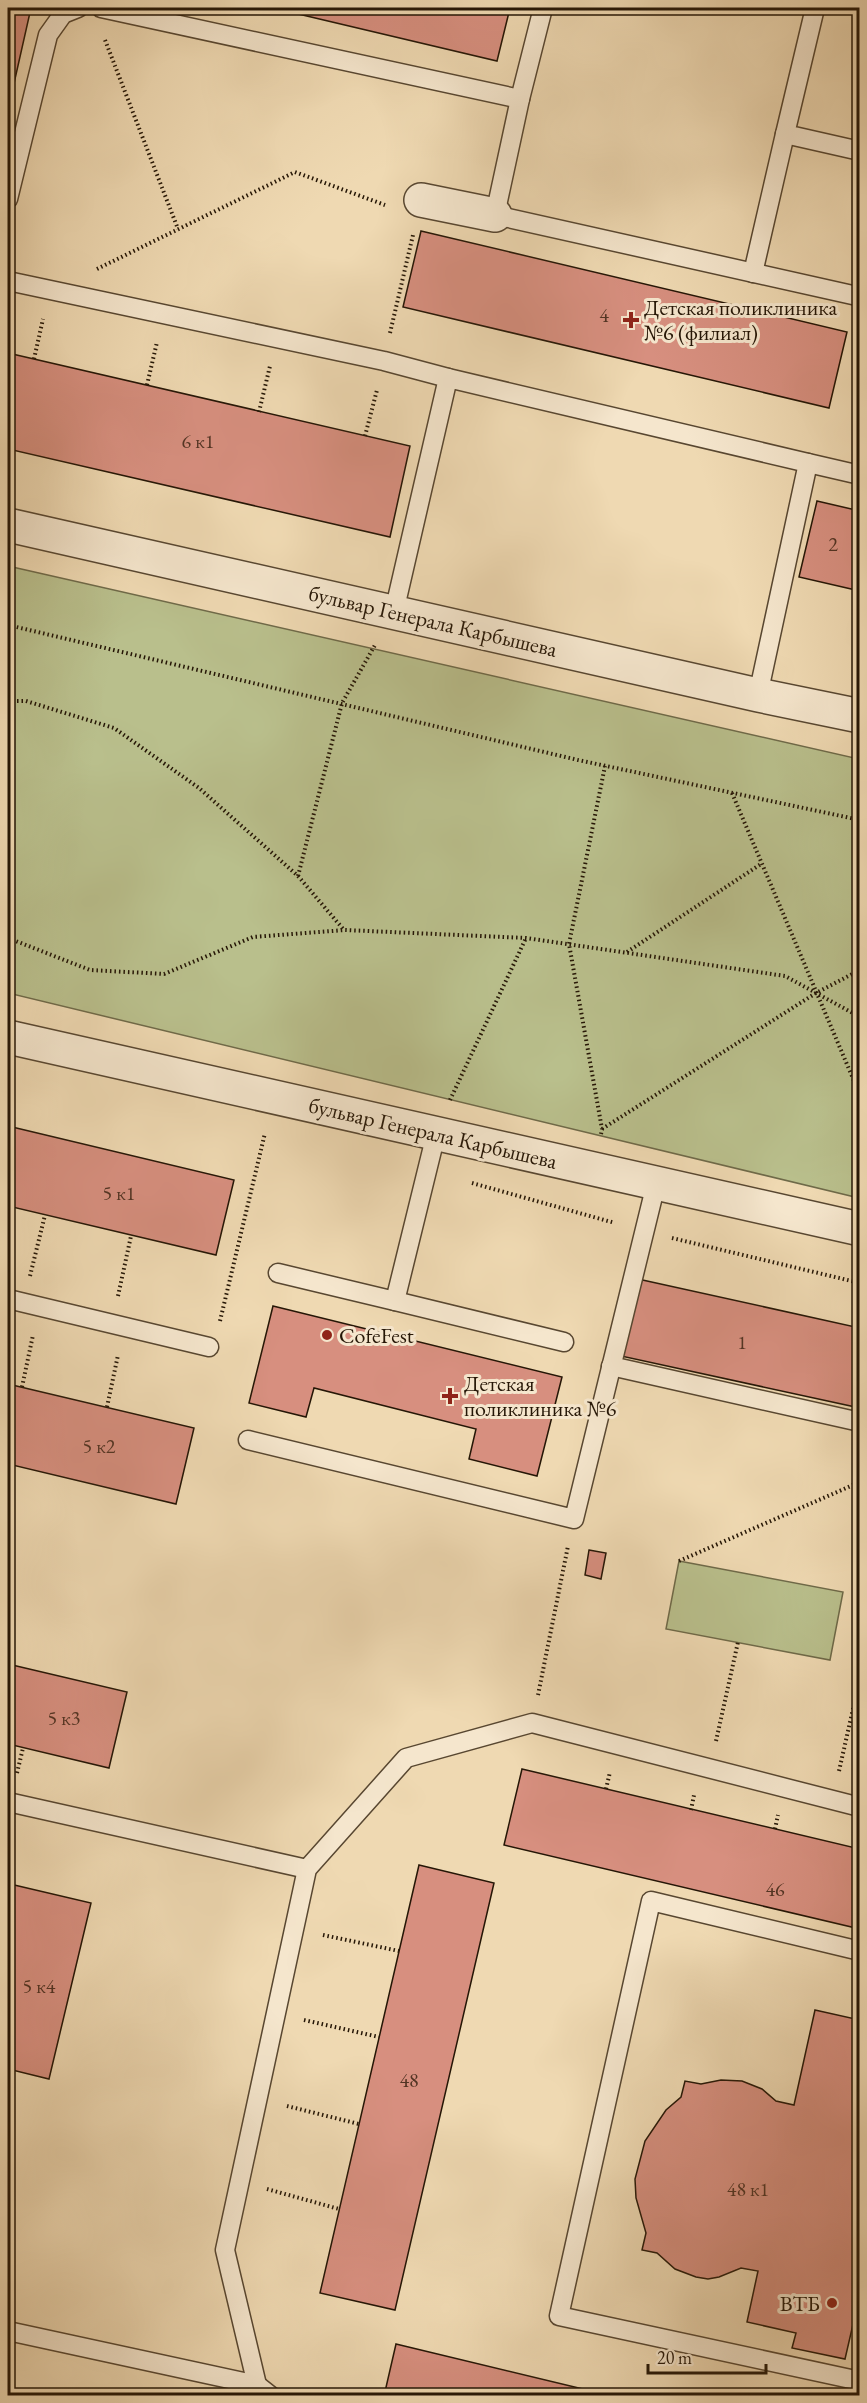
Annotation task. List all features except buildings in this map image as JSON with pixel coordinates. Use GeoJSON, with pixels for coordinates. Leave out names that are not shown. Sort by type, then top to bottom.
{"type":"FeatureCollection","features":[{"type":"Feature","properties":{"kind":"street"},"geometry":{"type":"LineString","coordinates":[[419,208],[495,215]]}},
{"type":"Feature","properties":{"kind":"street","name":"бульвар Генерала Карбышева"},"geometry":{"type":"LineString","coordinates":[[8,525],[758,695],[860,716]]}},
{"type":"Feature","properties":{"kind":"street","name":"бульвар Генерала Карбышева"},"geometry":{"type":"LineString","coordinates":[[8,1036],[860,1229]]}},
{"type":"Feature","properties":{"kind":"lane"},"geometry":{"type":"LineString","coordinates":[[8,199],[48,35],[63,14],[78,8]]}},
{"type":"Feature","properties":{"kind":"lane"},"geometry":{"type":"LineString","coordinates":[[101,8],[520,99]]}},
{"type":"Feature","properties":{"kind":"lane"},"geometry":{"type":"LineString","coordinates":[[543,8],[520,99],[495,215],[857,296]]}},
{"type":"Feature","properties":{"kind":"lane"},"geometry":{"type":"LineString","coordinates":[[753,273],[815,8]]}},
{"type":"Feature","properties":{"kind":"lane"},"geometry":{"type":"LineString","coordinates":[[785,134],[860,152]]}},
{"type":"Feature","properties":{"kind":"lane"},"geometry":{"type":"LineString","coordinates":[[8,281],[384,361],[860,475]]}},
{"type":"Feature","properties":{"kind":"lane"},"geometry":{"type":"LineString","coordinates":[[394,612],[448,378]]}},
{"type":"Feature","properties":{"kind":"lane"},"geometry":{"type":"LineString","coordinates":[[758,695],[808,463]]}},
{"type":"Feature","properties":{"kind":"lane"},"geometry":{"type":"LineString","coordinates":[[395,1301],[436,1134]]}},
{"type":"Feature","properties":{"kind":"lane"},"geometry":{"type":"LineString","coordinates":[[248,1440],[574,1519],[656,1184]]}},
{"type":"Feature","properties":{"kind":"lane"},"geometry":{"type":"LineString","coordinates":[[278,1273],[564,1342]]}},
{"type":"Feature","properties":{"kind":"lane"},"geometry":{"type":"LineString","coordinates":[[23,1303],[209,1347]]}},
{"type":"Feature","properties":{"kind":"lane"},"geometry":{"type":"LineString","coordinates":[[611,1366],[860,1422]]}},
{"type":"Feature","properties":{"kind":"lane"},"geometry":{"type":"LineString","coordinates":[[8,2331],[264,2390],[225,2250],[307,1869],[406,1758],[532,1723],[832,1802],[860,1807]]}},
{"type":"Feature","properties":{"kind":"lane"},"geometry":{"type":"LineString","coordinates":[[8,1802],[307,1869]]}},
{"type":"Feature","properties":{"kind":"lane"},"geometry":{"type":"LineString","coordinates":[[860,1951],[651,1901],[559,2316],[860,2381]]}},
{"type":"Feature","properties":{"kind":"path"},"geometry":{"type":"LineString","coordinates":[[101,30],[178,230]]}},
{"type":"Feature","properties":{"kind":"path"},"geometry":{"type":"LineString","coordinates":[[34,360],[52,291],[295,172],[419,208],[365,436]]}},
{"type":"Feature","properties":{"kind":"path"},"geometry":{"type":"LineString","coordinates":[[147,385],[164,315]]}},
{"type":"Feature","properties":{"kind":"path"},"geometry":{"type":"LineString","coordinates":[[259,412],[276,339]]}},
{"type":"Feature","properties":{"kind":"path"},"geometry":{"type":"LineString","coordinates":[[298,876],[342,703],[394,612]]}},
{"type":"Feature","properties":{"kind":"path"},"geometry":{"type":"LineString","coordinates":[[8,624],[604,766],[860,820]]}},
{"type":"Feature","properties":{"kind":"path"},"geometry":{"type":"LineString","coordinates":[[8,701],[26,701],[114,728],[199,788],[298,876],[345,930]]}},
{"type":"Feature","properties":{"kind":"path"},"geometry":{"type":"LineString","coordinates":[[593,1170],[602,1129],[569,944],[604,766]]}},
{"type":"Feature","properties":{"kind":"path"},"geometry":{"type":"LineString","coordinates":[[732,793],[860,1095]]}},
{"type":"Feature","properties":{"kind":"path"},"geometry":{"type":"LineString","coordinates":[[626,953],[761,864]]}},
{"type":"Feature","properties":{"kind":"path"},"geometry":{"type":"LineString","coordinates":[[8,938],[90,970],[164,974],[253,937],[345,930],[526,938],[785,976],[860,1017]]}},
{"type":"Feature","properties":{"kind":"path"},"geometry":{"type":"LineString","coordinates":[[436,1134],[454,1090],[526,938]]}},
{"type":"Feature","properties":{"kind":"path"},"geometry":{"type":"LineString","coordinates":[[602,1129],[816,993],[860,970]]}},
{"type":"Feature","properties":{"kind":"path"},"geometry":{"type":"LineString","coordinates":[[209,1347],[219,1328],[265,1132]]}},
{"type":"Feature","properties":{"kind":"path"},"geometry":{"type":"LineString","coordinates":[[22,1387],[23,1303],[45,1215]]}},
{"type":"Feature","properties":{"kind":"path"},"geometry":{"type":"LineString","coordinates":[[107,1407],[132,1236]]}},
{"type":"Feature","properties":{"kind":"path"},"geometry":{"type":"LineString","coordinates":[[679,1562],[860,1482]]}},
{"type":"Feature","properties":{"kind":"path"},"geometry":{"type":"LineString","coordinates":[[532,1723],[574,1519]]}},
{"type":"Feature","properties":{"kind":"path"},"geometry":{"type":"LineString","coordinates":[[709,1770],[738,1642]]}},
{"type":"Feature","properties":{"kind":"path"},"geometry":{"type":"LineString","coordinates":[[832,1802],[860,1678]]}},
{"type":"Feature","properties":{"kind":"path"},"geometry":{"type":"LineString","coordinates":[[294,1928],[399,1951]]}},
{"type":"Feature","properties":{"kind":"path"},"geometry":{"type":"LineString","coordinates":[[276,2014],[379,2037]]}},
{"type":"Feature","properties":{"kind":"path"},"geometry":{"type":"LineString","coordinates":[[258,2098],[359,2124]]}},
{"type":"Feature","properties":{"kind":"path"},"geometry":{"type":"LineString","coordinates":[[240,2182],[339,2209]]}},
{"type":"Feature","properties":{"kind":"green space"},"geometry":{"type":"Polygon","coordinates":[[[8,566],[859,759],[859,1198],[8,993],[8,566]]]}},
{"type":"Feature","properties":{"kind":"green space"},"geometry":{"type":"Polygon","coordinates":[[[679,1561],[843,1592],[830,1660],[666,1629],[679,1561]]]}},
{"type":"Feature","properties":{"kind":"place","name":"Детская поликлиника №6 (филиал)"},"geometry":{"type":"Point","coordinates":[631,320]}},
{"type":"Feature","properties":{"kind":"place","name":"CofeFest"},"geometry":{"type":"Point","coordinates":[327,1335]}},
{"type":"Feature","properties":{"kind":"place","name":"Детская поликлиника №6"},"geometry":{"type":"Point","coordinates":[450,1396]}},
{"type":"Feature","properties":{"kind":"place","name":"ВТБ"},"geometry":{"type":"Point","coordinates":[832,2303]}}]}
